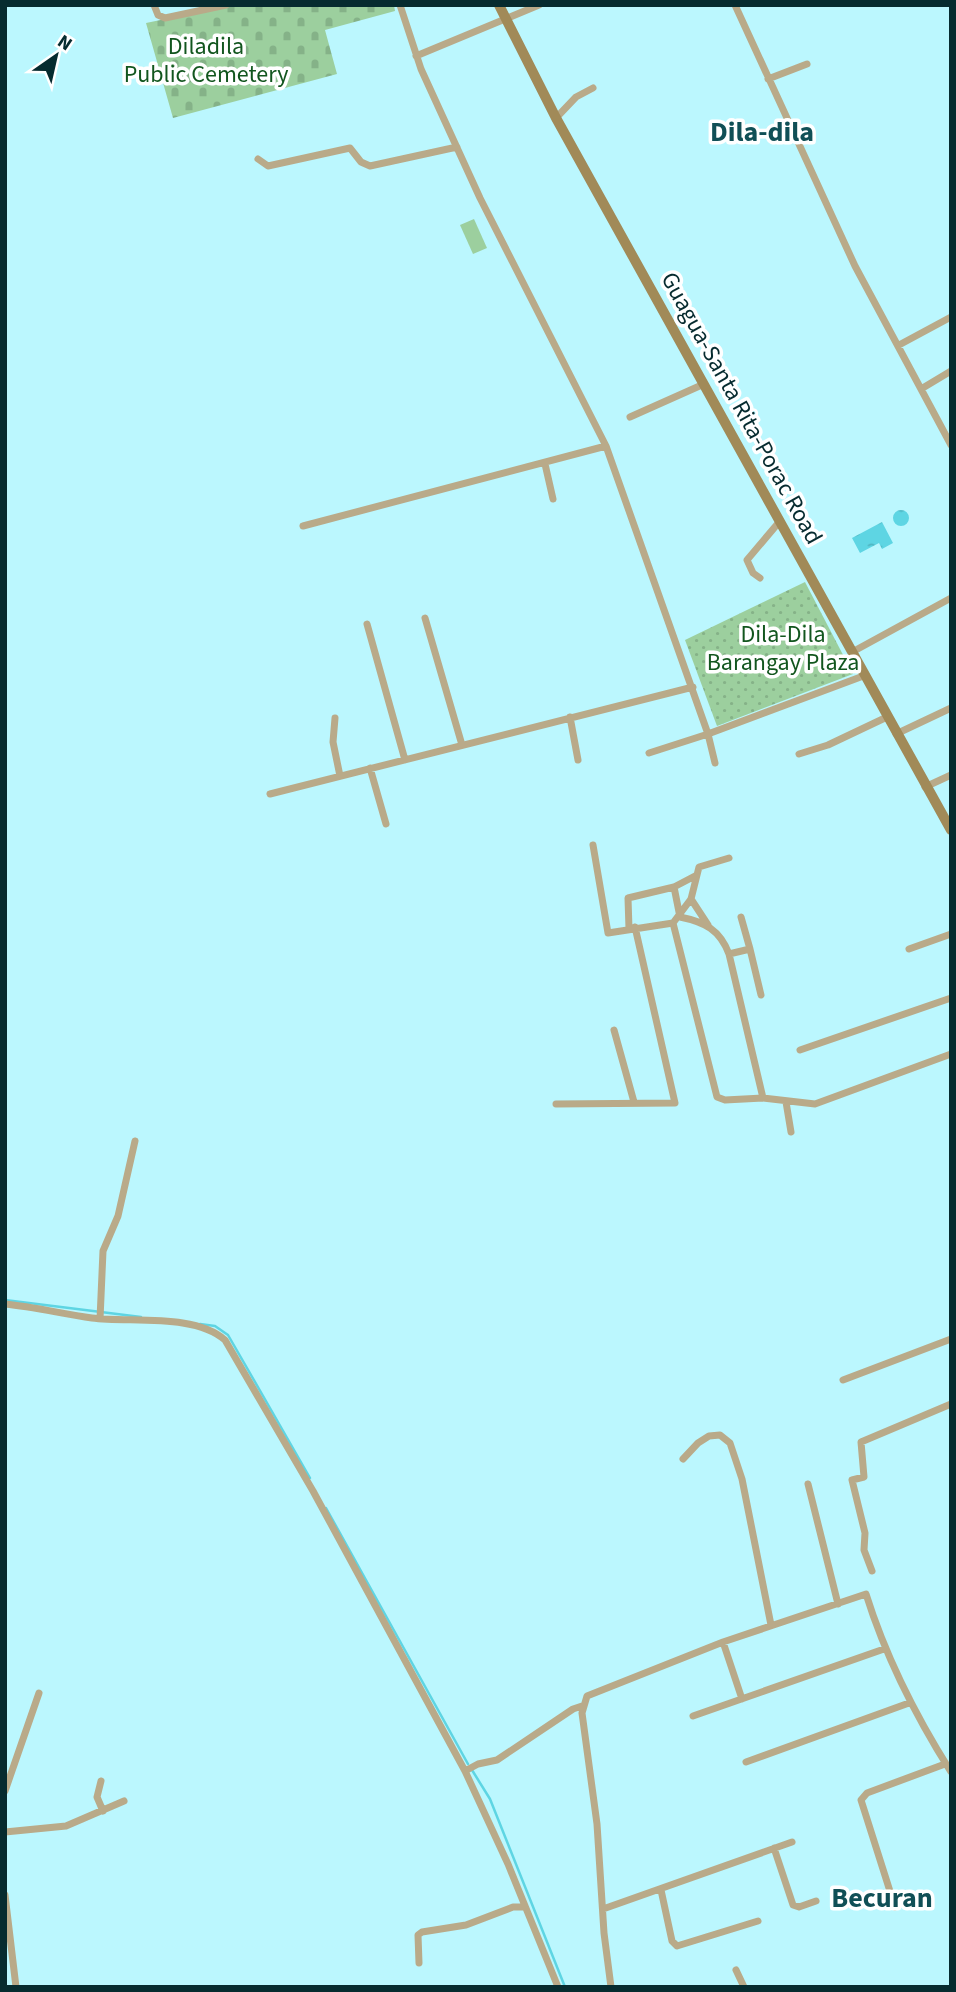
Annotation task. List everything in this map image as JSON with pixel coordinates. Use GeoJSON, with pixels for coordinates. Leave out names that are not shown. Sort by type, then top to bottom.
{"type":"FeatureCollection","features":[{"type":"Feature","properties":{"kind":"main road","name":"Guagua-Santa Rita-Porac Road"},"geometry":{"type":"LineString","coordinates":[[499,5],[556,118],[951,830]]}},
{"type":"Feature","properties":{"kind":"street"},"geometry":{"type":"LineString","coordinates":[[153,5],[158,15],[165,18],[226,5]]}},
{"type":"Feature","properties":{"kind":"street"},"geometry":{"type":"LineString","coordinates":[[400,5],[416,56],[457,147],[606,446],[693,687],[715,763]]}},
{"type":"Feature","properties":{"kind":"street"},"geometry":{"type":"LineString","coordinates":[[416,56],[539,5]]}},
{"type":"Feature","properties":{"kind":"street"},"geometry":{"type":"LineString","coordinates":[[735,5],[855,266],[951,445]]}},
{"type":"Feature","properties":{"kind":"street"},"geometry":{"type":"LineString","coordinates":[[768,79],[807,64]]}},
{"type":"Feature","properties":{"kind":"street"},"geometry":{"type":"LineString","coordinates":[[556,118],[576,97],[593,88]]}},
{"type":"Feature","properties":{"kind":"street"},"geometry":{"type":"LineString","coordinates":[[258,159],[268,166],[350,148],[361,162],[370,166],[457,147]]}},
{"type":"Feature","properties":{"kind":"street"},"geometry":{"type":"LineString","coordinates":[[899,345],[951,317]]}},
{"type":"Feature","properties":{"kind":"street"},"geometry":{"type":"LineString","coordinates":[[921,389],[951,371]]}},
{"type":"Feature","properties":{"kind":"street"},"geometry":{"type":"LineString","coordinates":[[630,417],[704,384]]}},
{"type":"Feature","properties":{"kind":"street"},"geometry":{"type":"LineString","coordinates":[[303,526],[606,446]]}},
{"type":"Feature","properties":{"kind":"street"},"geometry":{"type":"LineString","coordinates":[[545,464],[553,499]]}},
{"type":"Feature","properties":{"kind":"street"},"geometry":{"type":"LineString","coordinates":[[760,578],[753,573],[747,559],[780,521]]}},
{"type":"Feature","properties":{"kind":"street"},"geometry":{"type":"LineString","coordinates":[[854,651],[951,598]]}},
{"type":"Feature","properties":{"kind":"street"},"geometry":{"type":"LineString","coordinates":[[425,618],[462,745]]}},
{"type":"Feature","properties":{"kind":"street"},"geometry":{"type":"LineString","coordinates":[[367,624],[405,760]]}},
{"type":"Feature","properties":{"kind":"street"},"geometry":{"type":"LineString","coordinates":[[649,753],[866,675]]}},
{"type":"Feature","properties":{"kind":"street"},"geometry":{"type":"LineString","coordinates":[[270,794],[693,687]]}},
{"type":"Feature","properties":{"kind":"street"},"geometry":{"type":"LineString","coordinates":[[896,734],[951,708]]}},
{"type":"Feature","properties":{"kind":"street"},"geometry":{"type":"LineString","coordinates":[[799,754],[828,745],[887,717]]}},
{"type":"Feature","properties":{"kind":"street"},"geometry":{"type":"LineString","coordinates":[[335,718],[333,742],[340,776]]}},
{"type":"Feature","properties":{"kind":"street"},"geometry":{"type":"LineString","coordinates":[[570,718],[578,760]]}},
{"type":"Feature","properties":{"kind":"street"},"geometry":{"type":"LineString","coordinates":[[370,768],[386,824]]}},
{"type":"Feature","properties":{"kind":"street"},"geometry":{"type":"LineString","coordinates":[[925,787],[951,775]]}},
{"type":"Feature","properties":{"kind":"street"},"geometry":{"type":"LineString","coordinates":[[593,845],[608,933],[673,923],[691,899],[695,876],[702,864],[729,858]]}},
{"type":"Feature","properties":{"kind":"street"},"geometry":{"type":"LineString","coordinates":[[556,1104],[676,1103],[626,899],[674,887],[695,876]]}},
{"type":"Feature","properties":{"kind":"street"},"geometry":{"type":"LineString","coordinates":[[674,887],[680,917]]}},
{"type":"Feature","properties":{"kind":"street"},"geometry":{"type":"LineString","coordinates":[[691,899],[709,927]]}},
{"type":"Feature","properties":{"kind":"street"},"geometry":{"type":"LineString","coordinates":[[680,917],[709,927],[721,936],[729,954],[763,1098]]}},
{"type":"Feature","properties":{"kind":"street"},"geometry":{"type":"LineString","coordinates":[[741,917],[761,995]]}},
{"type":"Feature","properties":{"kind":"street"},"geometry":{"type":"LineString","coordinates":[[673,923],[715,1093],[725,1100],[763,1098],[786,1102],[822,1102],[951,1054]]}},
{"type":"Feature","properties":{"kind":"street"},"geometry":{"type":"LineString","coordinates":[[909,949],[951,934]]}},
{"type":"Feature","properties":{"kind":"street"},"geometry":{"type":"LineString","coordinates":[[729,954],[750,948]]}},
{"type":"Feature","properties":{"kind":"street"},"geometry":{"type":"LineString","coordinates":[[800,1050],[951,998]]}},
{"type":"Feature","properties":{"kind":"street"},"geometry":{"type":"LineString","coordinates":[[614,1030],[634,1102]]}},
{"type":"Feature","properties":{"kind":"street"},"geometry":{"type":"LineString","coordinates":[[786,1102],[791,1132]]}},
{"type":"Feature","properties":{"kind":"street"},"geometry":{"type":"LineString","coordinates":[[101,1314],[103,1251],[118,1216],[135,1141]]}},
{"type":"Feature","properties":{"kind":"street"},"geometry":{"type":"LineString","coordinates":[[5,1304],[204,1328],[225,1340],[307,1480],[465,1771],[558,1987]]}},
{"type":"Feature","properties":{"kind":"street"},"geometry":{"type":"LineString","coordinates":[[843,1380],[951,1339]]}},
{"type":"Feature","properties":{"kind":"street"},"geometry":{"type":"LineString","coordinates":[[872,1571],[864,1549],[865,1533],[852,1480],[864,1477],[861,1442],[951,1405]]}},
{"type":"Feature","properties":{"kind":"street"},"geometry":{"type":"LineString","coordinates":[[683,1459],[709,1436],[720,1435],[730,1443],[742,1479],[771,1625]]}},
{"type":"Feature","properties":{"kind":"street"},"geometry":{"type":"LineString","coordinates":[[808,1484],[838,1604]]}},
{"type":"Feature","properties":{"kind":"street"},"geometry":{"type":"LineString","coordinates":[[611,1987],[597,1824],[582,1706],[587,1696],[723,1642],[866,1594],[884,1649],[909,1703],[951,1772]]}},
{"type":"Feature","properties":{"kind":"street"},"geometry":{"type":"LineString","coordinates":[[723,1642],[742,1699]]}},
{"type":"Feature","properties":{"kind":"street"},"geometry":{"type":"LineString","coordinates":[[693,1716],[884,1649]]}},
{"type":"Feature","properties":{"kind":"street"},"geometry":{"type":"LineString","coordinates":[[5,1791],[39,1693]]}},
{"type":"Feature","properties":{"kind":"street"},"geometry":{"type":"LineString","coordinates":[[746,1762],[909,1703]]}},
{"type":"Feature","properties":{"kind":"street"},"geometry":{"type":"LineString","coordinates":[[465,1771],[478,1764],[497,1760],[573,1709],[582,1706]]}},
{"type":"Feature","properties":{"kind":"street"},"geometry":{"type":"LineString","coordinates":[[895,1907],[860,1800],[867,1793],[945,1763]]}},
{"type":"Feature","properties":{"kind":"street"},"geometry":{"type":"LineString","coordinates":[[101,1781],[97,1797],[103,1811]]}},
{"type":"Feature","properties":{"kind":"street"},"geometry":{"type":"LineString","coordinates":[[5,1832],[66,1826],[124,1801]]}},
{"type":"Feature","properties":{"kind":"street"},"geometry":{"type":"LineString","coordinates":[[603,1909],[792,1842]]}},
{"type":"Feature","properties":{"kind":"street"},"geometry":{"type":"LineString","coordinates":[[774,1848],[793,1905],[799,1907],[816,1901]]}},
{"type":"Feature","properties":{"kind":"street"},"geometry":{"type":"LineString","coordinates":[[661,1890],[672,1941],[677,1946],[758,1921]]}},
{"type":"Feature","properties":{"kind":"street"},"geometry":{"type":"LineString","coordinates":[[5,1895],[16,1987]]}},
{"type":"Feature","properties":{"kind":"street"},"geometry":{"type":"LineString","coordinates":[[419,1963],[418,1939],[422,1931],[466,1925],[513,1907],[525,1907]]}},
{"type":"Feature","properties":{"kind":"street"},"geometry":{"type":"LineString","coordinates":[[5,1964],[15,1963]]}},
{"type":"Feature","properties":{"kind":"street"},"geometry":{"type":"LineString","coordinates":[[736,1970],[744,1987]]}},
{"type":"Feature","properties":{"kind":"green space","name":"Diladila Public Cemetery"},"geometry":{"type":"Polygon","coordinates":[[[233,5],[394,5],[395,11],[325,30],[337,74],[173,118],[146,23],[233,5]]]}},
{"type":"Feature","properties":{"kind":"green space"},"geometry":{"type":"Polygon","coordinates":[[[474,219],[487,248],[473,254],[460,225],[474,219]]]}},
{"type":"Feature","properties":{"kind":"green space","name":"Dila-Dila Barangay Plaza"},"geometry":{"type":"Polygon","coordinates":[[[805,582],[853,674],[717,726],[685,640],[805,582]]]}},
{"type":"Feature","properties":{"kind":"water"},"geometry":{"type":"Polygon","coordinates":[[[898,510],[904,510],[909,518],[907,524],[898,526],[893,521],[893,515],[898,510]]]}},
{"type":"Feature","properties":{"kind":"water"},"geometry":{"type":"Polygon","coordinates":[[[882,522],[893,543],[882,549],[879,543],[860,553],[852,538],[882,522]]]}},
{"type":"Feature","properties":{"kind":"waterway"},"geometry":{"type":"LineString","coordinates":[[5,1300],[141,1317]]}},
{"type":"Feature","properties":{"kind":"waterway"},"geometry":{"type":"LineString","coordinates":[[200,1324],[215,1326],[228,1335],[310,1478]]}},
{"type":"Feature","properties":{"kind":"waterway"},"geometry":{"type":"LineString","coordinates":[[326,1508],[468,1764]]}},
{"type":"Feature","properties":{"kind":"waterway"},"geometry":{"type":"LineString","coordinates":[[472,1770],[490,1799],[565,1987]]}},
{"type":"Feature","properties":{"kind":"district","name":"Dila-dila"},"geometry":{"type":"Point","coordinates":[762,131]}},
{"type":"Feature","properties":{"kind":"district","name":"Becuran"},"geometry":{"type":"Point","coordinates":[882,1897]}}]}
